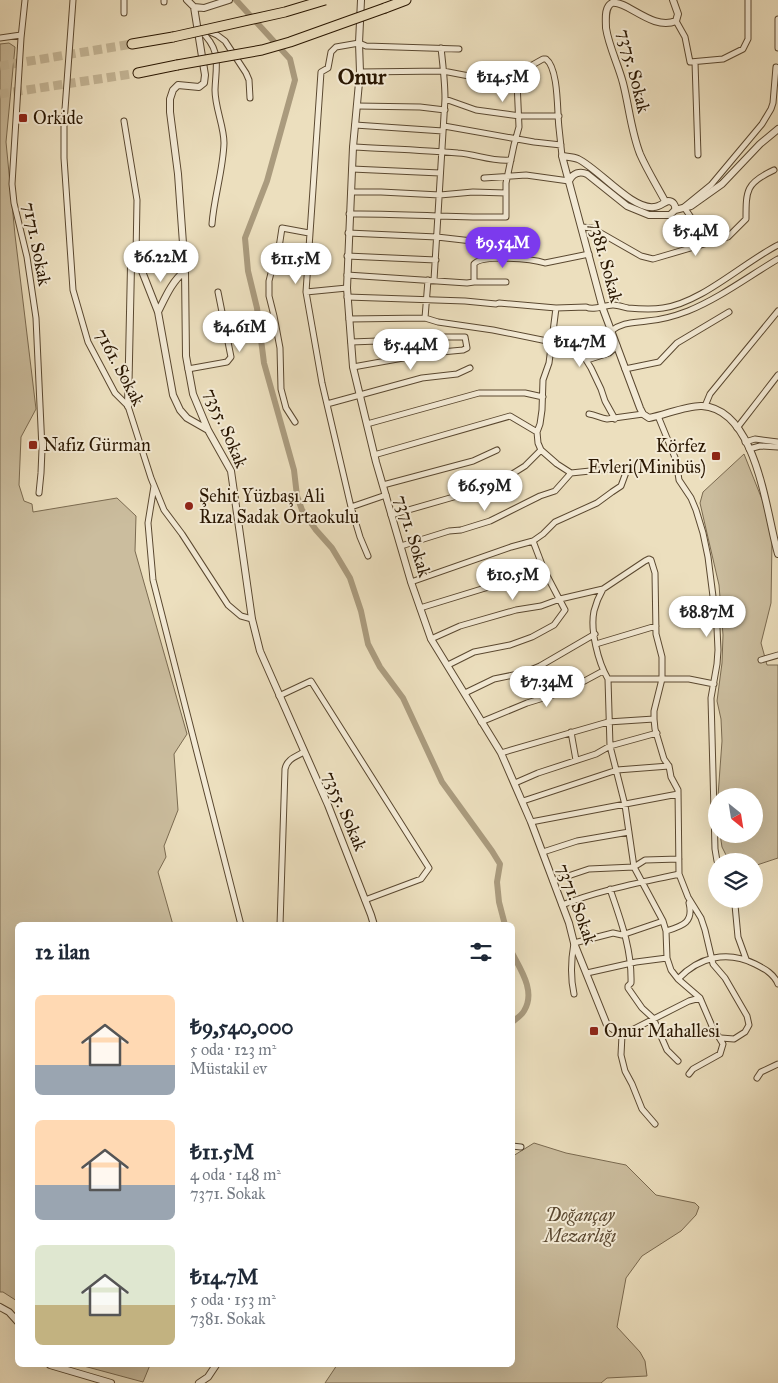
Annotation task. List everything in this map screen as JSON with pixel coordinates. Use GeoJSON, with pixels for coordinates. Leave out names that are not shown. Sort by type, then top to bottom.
{"type":"FeatureCollection","features":[{"type":"Feature","properties":{"kind":"highway"},"geometry":{"type":"LineString","coordinates":[[132,44],[174,37],[285,12],[325,0]]}},
{"type":"Feature","properties":{"kind":"highway"},"geometry":{"type":"LineString","coordinates":[[138,73],[262,50],[290,42],[406,0]]}},
{"type":"Feature","properties":{"kind":"street","name":"7171. Sokak"},"geometry":{"type":"LineString","coordinates":[[25,0],[21,35],[12,184],[14,203],[27,256],[36,318],[42,449],[42,473],[39,493]]}},
{"type":"Feature","properties":{"kind":"street","name":"7161. Sokak"},"geometry":{"type":"LineString","coordinates":[[72,0],[64,132],[65,167],[73,290],[88,342],[115,393],[128,406],[154,486],[164,510],[182,534],[228,605],[241,616],[252,619]]}},
{"type":"Feature","properties":{"kind":"street"},"geometry":{"type":"LineString","coordinates":[[124,0],[124,13]]}},
{"type":"Feature","properties":{"kind":"street"},"geometry":{"type":"LineString","coordinates":[[186,0],[204,8],[229,0]]}},
{"type":"Feature","properties":{"kind":"street","name":"7371. Sokak"},"geometry":{"type":"LineString","coordinates":[[361,0],[360,72],[350,192],[347,297],[353,368],[374,455],[411,582],[431,639],[466,693],[481,722],[501,753],[532,822],[574,942],[607,1025],[622,1035]]}},
{"type":"Feature","properties":{"kind":"street"},"geometry":{"type":"LineString","coordinates":[[673,0],[678,14],[676,21],[685,37],[690,62],[723,59],[743,50],[748,39],[748,0]]}},
{"type":"Feature","properties":{"kind":"street","name":"7375. Sokak"},"geometry":{"type":"LineString","coordinates":[[664,203],[640,153],[623,84],[610,46],[606,28],[606,9],[610,4],[616,2],[656,22],[668,24],[676,21]]}},
{"type":"Feature","properties":{"kind":"street","name":"7355. Sokak"},"geometry":{"type":"LineString","coordinates":[[193,4],[205,76],[204,83],[199,87],[178,85],[173,90],[170,99],[185,271],[186,356],[188,369],[193,394],[208,430],[230,471],[252,619],[260,651],[328,805],[373,922]]}},
{"type":"Feature","properties":{"kind":"street"},"geometry":{"type":"LineString","coordinates":[[778,19],[778,48]]}},
{"type":"Feature","properties":{"kind":"street"},"geometry":{"type":"LineString","coordinates":[[198,28],[217,35],[225,41],[246,73],[249,80],[250,98]]}},
{"type":"Feature","properties":{"kind":"street"},"geometry":{"type":"LineString","coordinates":[[198,28],[211,40],[216,53],[218,71],[215,90],[216,105],[224,141],[212,224]]}},
{"type":"Feature","properties":{"kind":"street"},"geometry":{"type":"LineString","coordinates":[[0,38],[21,35]]}},
{"type":"Feature","properties":{"kind":"street"},"geometry":{"type":"LineString","coordinates":[[368,556],[360,538],[351,507],[327,404],[306,292],[321,72],[328,68],[331,52],[336,47],[359,43],[366,46],[459,49]]}},
{"type":"Feature","properties":{"kind":"street"},"geometry":{"type":"LineString","coordinates":[[425,318],[436,260],[445,99],[442,48]]}},
{"type":"Feature","properties":{"kind":"street"},"geometry":{"type":"LineString","coordinates":[[349,214],[458,218],[506,217],[508,176],[520,116],[518,73],[543,59],[549,61],[557,93],[558,126],[562,156],[576,158],[639,204],[656,207],[672,202],[675,205],[675,210]]}},
{"type":"Feature","properties":{"kind":"street"},"geometry":{"type":"LineString","coordinates":[[695,62],[698,155]]}},
{"type":"Feature","properties":{"kind":"street"},"geometry":{"type":"LineString","coordinates":[[684,207],[711,186],[762,124],[773,103],[776,66]]}},
{"type":"Feature","properties":{"kind":"street"},"geometry":{"type":"LineString","coordinates":[[360,72],[443,71],[500,82],[517,82]]}},
{"type":"Feature","properties":{"kind":"street"},"geometry":{"type":"LineString","coordinates":[[445,99],[476,110],[520,116],[559,116]]}},
{"type":"Feature","properties":{"kind":"street"},"geometry":{"type":"LineString","coordinates":[[357,106],[420,107],[444,110]]}},
{"type":"Feature","properties":{"kind":"street"},"geometry":{"type":"LineString","coordinates":[[124,121],[137,200],[136,256],[158,312],[173,395],[180,410],[187,418],[208,430]]}},
{"type":"Feature","properties":{"kind":"street"},"geometry":{"type":"LineString","coordinates":[[355,125],[444,129],[561,145]]}},
{"type":"Feature","properties":{"kind":"street"},"geometry":{"type":"LineString","coordinates":[[484,178],[526,175],[569,181],[574,174],[582,172],[593,178],[627,206],[649,215],[672,214],[675,210],[691,206],[722,184],[760,144],[778,129]]}},
{"type":"Feature","properties":{"kind":"street"},"geometry":{"type":"LineString","coordinates":[[353,147],[475,154],[482,158],[511,160]]}},
{"type":"Feature","properties":{"kind":"street","name":"7381. Sokak"},"geometry":{"type":"LineString","coordinates":[[562,156],[602,306],[644,414]]}},
{"type":"Feature","properties":{"kind":"street"},"geometry":{"type":"LineString","coordinates":[[352,169],[440,173]]}},
{"type":"Feature","properties":{"kind":"street"},"geometry":{"type":"LineString","coordinates":[[582,227],[592,228],[641,256],[653,259],[708,243],[728,237],[746,219],[746,195],[757,178],[774,170]]}},
{"type":"Feature","properties":{"kind":"street"},"geometry":{"type":"LineString","coordinates":[[350,192],[440,195],[473,192],[506,193]]}},
{"type":"Feature","properties":{"kind":"street"},"geometry":{"type":"LineString","coordinates":[[664,203],[662,211],[665,215]]}},
{"type":"Feature","properties":{"kind":"street"},"geometry":{"type":"LineString","coordinates":[[684,207],[708,243]]}},
{"type":"Feature","properties":{"kind":"street"},"geometry":{"type":"LineString","coordinates":[[294,422],[286,408],[281,389],[280,348],[269,296],[269,281],[278,254],[282,228],[309,233]]}},
{"type":"Feature","properties":{"kind":"street"},"geometry":{"type":"LineString","coordinates":[[348,233],[437,237],[488,245]]}},
{"type":"Feature","properties":{"kind":"street"},"geometry":{"type":"LineString","coordinates":[[347,297],[465,301],[496,304],[499,302],[556,308],[586,307],[590,309],[612,305],[627,308],[664,308],[678,304],[706,291],[761,254],[778,245]]}},
{"type":"Feature","properties":{"kind":"street"},"geometry":{"type":"LineString","coordinates":[[474,282],[474,264],[478,260],[512,258],[545,263],[588,254]]}},
{"type":"Feature","properties":{"kind":"street"},"geometry":{"type":"LineString","coordinates":[[128,406],[131,266],[136,256]]}},
{"type":"Feature","properties":{"kind":"street"},"geometry":{"type":"LineString","coordinates":[[347,256],[436,260]]}},
{"type":"Feature","properties":{"kind":"street"},"geometry":{"type":"LineString","coordinates":[[611,331],[631,322],[646,322],[688,311],[778,259]]}},
{"type":"Feature","properties":{"kind":"street"},"geometry":{"type":"LineString","coordinates":[[158,312],[171,288],[185,271]]}},
{"type":"Feature","properties":{"kind":"street"},"geometry":{"type":"LineString","coordinates":[[347,275],[467,283],[506,282]]}},
{"type":"Feature","properties":{"kind":"street"},"geometry":{"type":"LineString","coordinates":[[306,292],[347,288]]}},
{"type":"Feature","properties":{"kind":"street"},"geometry":{"type":"LineString","coordinates":[[188,369],[227,362],[231,357],[218,292]]}},
{"type":"Feature","properties":{"kind":"street"},"geometry":{"type":"LineString","coordinates":[[411,582],[533,541],[555,522],[597,503],[621,486],[628,467],[571,473],[541,450],[538,443],[537,432],[540,424],[543,380],[549,363],[556,308]]}},
{"type":"Feature","properties":{"kind":"street"},"geometry":{"type":"LineString","coordinates":[[705,406],[710,394],[778,310]]}},
{"type":"Feature","properties":{"kind":"street"},"geometry":{"type":"LineString","coordinates":[[625,369],[659,362],[677,343],[729,312]]}},
{"type":"Feature","properties":{"kind":"street"},"geometry":{"type":"LineString","coordinates":[[349,318],[425,318],[438,322],[552,342]]}},
{"type":"Feature","properties":{"kind":"street"},"geometry":{"type":"LineString","coordinates":[[353,368],[431,352],[463,350],[466,348],[465,337],[472,327]]}},
{"type":"Feature","properties":{"kind":"street"},"geometry":{"type":"LineString","coordinates":[[600,332],[585,338],[582,342],[583,355],[615,419]]}},
{"type":"Feature","properties":{"kind":"street"},"geometry":{"type":"LineString","coordinates":[[351,342],[378,340],[403,342],[465,337]]}},
{"type":"Feature","properties":{"kind":"street"},"geometry":{"type":"LineString","coordinates":[[586,360],[609,353],[617,346]]}},
{"type":"Feature","properties":{"kind":"street"},"geometry":{"type":"LineString","coordinates":[[327,404],[422,378],[457,374],[470,368]]}},
{"type":"Feature","properties":{"kind":"street"},"geometry":{"type":"LineString","coordinates":[[737,428],[778,375]]}},
{"type":"Feature","properties":{"kind":"street"},"geometry":{"type":"LineString","coordinates":[[367,424],[479,393],[525,393],[543,397]]}},
{"type":"Feature","properties":{"kind":"street"},"geometry":{"type":"LineString","coordinates":[[588,414],[597,415],[602,419],[615,419],[644,414],[649,418],[699,406],[712,407],[724,412],[737,428],[749,449],[761,482],[778,554]]}},
{"type":"Feature","properties":{"kind":"street"},"geometry":{"type":"LineString","coordinates":[[374,455],[510,416],[537,432]]}},
{"type":"Feature","properties":{"kind":"street"},"geometry":{"type":"LineString","coordinates":[[658,416],[676,460],[679,480],[691,498],[703,533],[717,628],[717,664],[711,698],[716,853]]}},
{"type":"Feature","properties":{"kind":"street"},"geometry":{"type":"LineString","coordinates":[[745,442],[755,439],[778,442]]}},
{"type":"Feature","properties":{"kind":"street"},"geometry":{"type":"LineString","coordinates":[[749,449],[760,446],[778,447]]}},
{"type":"Feature","properties":{"kind":"street"},"geometry":{"type":"LineString","coordinates":[[383,485],[473,461],[497,450]]}},
{"type":"Feature","properties":{"kind":"street"},"geometry":{"type":"LineString","coordinates":[[391,515],[464,494],[491,481],[509,476],[525,466],[541,450]]}},
{"type":"Feature","properties":{"kind":"street"},"geometry":{"type":"LineString","coordinates":[[400,546],[448,530],[461,530],[490,521],[540,496],[555,491],[571,473]]}},
{"type":"Feature","properties":{"kind":"street"},"geometry":{"type":"LineString","coordinates":[[154,486],[148,523],[153,580],[240,922]]}},
{"type":"Feature","properties":{"kind":"street"},"geometry":{"type":"LineString","coordinates":[[351,507],[386,496]]}},
{"type":"Feature","properties":{"kind":"street"},"geometry":{"type":"LineString","coordinates":[[448,665],[474,652],[510,645],[532,637],[554,625],[565,610],[544,570],[533,541]]}},
{"type":"Feature","properties":{"kind":"street"},"geometry":{"type":"LineString","coordinates":[[431,639],[460,626],[603,589],[645,561],[651,560],[655,573],[656,634],[662,657],[662,679],[657,693],[654,719],[664,759],[669,766],[678,794],[679,874],[691,912],[689,919],[682,925],[666,931]]}},
{"type":"Feature","properties":{"kind":"street"},"geometry":{"type":"LineString","coordinates":[[420,608],[544,570]]}},
{"type":"Feature","properties":{"kind":"street"},"geometry":{"type":"LineString","coordinates":[[603,589],[597,600],[593,621],[596,644],[603,671],[608,679],[610,746],[625,805],[634,867],[663,920],[666,931],[666,958],[671,970],[678,979],[700,998],[712,1026],[723,1044],[720,1054],[693,1069],[689,1074]]}},
{"type":"Feature","properties":{"kind":"street"},"geometry":{"type":"LineString","coordinates":[[596,644],[656,626]]}},
{"type":"Feature","properties":{"kind":"street"},"geometry":{"type":"LineString","coordinates":[[466,693],[494,679],[523,673],[540,666],[595,634]]}},
{"type":"Feature","properties":{"kind":"street"},"geometry":{"type":"LineString","coordinates":[[761,660],[778,655]]}},
{"type":"Feature","properties":{"kind":"street"},"geometry":{"type":"LineString","coordinates":[[481,722],[527,703],[566,691],[603,671]]}},
{"type":"Feature","properties":{"kind":"street"},"geometry":{"type":"LineString","coordinates":[[608,679],[689,679],[714,684]]}},
{"type":"Feature","properties":{"kind":"street"},"geometry":{"type":"LineString","coordinates":[[279,696],[311,681],[429,868],[421,880],[365,900]]}},
{"type":"Feature","properties":{"kind":"street"},"geometry":{"type":"LineString","coordinates":[[501,753],[608,722],[654,719]]}},
{"type":"Feature","properties":{"kind":"street"},"geometry":{"type":"LineString","coordinates":[[572,732],[576,760]]}},
{"type":"Feature","properties":{"kind":"street"},"geometry":{"type":"LineString","coordinates":[[514,783],[596,754],[610,746],[656,733]]}},
{"type":"Feature","properties":{"kind":"street"},"geometry":{"type":"LineString","coordinates":[[280,922],[285,769],[286,763],[289,760],[304,752]]}},
{"type":"Feature","properties":{"kind":"street"},"geometry":{"type":"LineString","coordinates":[[523,801],[616,770],[669,766]]}},
{"type":"Feature","properties":{"kind":"street"},"geometry":{"type":"LineString","coordinates":[[532,822],[678,794]]}},
{"type":"Feature","properties":{"kind":"street"},"geometry":{"type":"LineString","coordinates":[[542,852],[577,841],[629,832]]}},
{"type":"Feature","properties":{"kind":"street"},"geometry":{"type":"LineString","coordinates":[[553,881],[589,869],[634,867],[645,860],[679,859]]}},
{"type":"Feature","properties":{"kind":"street"},"geometry":{"type":"LineString","coordinates":[[562,904],[591,894],[679,874]]}},
{"type":"Feature","properties":{"kind":"street"},"geometry":{"type":"LineString","coordinates":[[610,890],[631,958],[631,983],[628,988],[642,1008],[653,1018],[667,1050],[678,1061]]}},
{"type":"Feature","properties":{"kind":"street"},"geometry":{"type":"LineString","coordinates":[[688,898],[701,918],[714,964],[725,978],[747,1016],[749,1025],[745,1032],[734,1039],[721,1038]]}},
{"type":"Feature","properties":{"kind":"street"},"geometry":{"type":"LineString","coordinates":[[735,908],[738,937],[746,959]]}},
{"type":"Feature","properties":{"kind":"street"},"geometry":{"type":"LineString","coordinates":[[574,994],[570,977],[574,942],[613,933],[622,935],[663,920]]}},
{"type":"Feature","properties":{"kind":"street"},"geometry":{"type":"LineString","coordinates":[[678,979],[692,967],[711,957],[731,956],[746,959],[770,972],[778,984]]}},
{"type":"Feature","properties":{"kind":"street"},"geometry":{"type":"LineString","coordinates":[[587,973],[630,963],[666,958]]}},
{"type":"Feature","properties":{"kind":"street"},"geometry":{"type":"LineString","coordinates":[[655,1124],[642,1110],[625,1071],[621,1055],[622,1035],[653,1018],[689,1001],[700,998]]}},
{"type":"Feature","properties":{"kind":"street"},"geometry":{"type":"LineString","coordinates":[[757,1078],[761,1072],[778,1064]]}},
{"type":"Feature","properties":{"kind":"street"},"geometry":{"type":"LineString","coordinates":[[515,1146],[521,1147]]}},
{"type":"Feature","properties":{"kind":"street"},"geometry":{"type":"LineString","coordinates":[[0,1307],[9,1312],[15,1319]]}},
{"type":"Feature","properties":{"kind":"street"},"geometry":{"type":"LineString","coordinates":[[57,1367],[111,1383]]}},
{"type":"Feature","properties":{"kind":"street"},"geometry":{"type":"LineString","coordinates":[[199,1383],[210,1380],[215,1367]]}},
{"type":"Feature","properties":{"kind":"green space"},"geometry":{"type":"Polygon","coordinates":[[[9,43],[15,47],[6,142],[36,409],[21,437],[19,485],[24,501],[32,504],[33,512],[117,498],[136,516],[135,551],[187,734],[174,754],[178,810],[164,846],[166,857],[158,872],[172,922],[15,922],[15,1300],[0,1292],[0,44],[9,43]]]}},
{"type":"Feature","properties":{"kind":"green space"},"geometry":{"type":"Polygon","coordinates":[[[744,454],[767,512],[772,541],[771,603],[761,643],[767,665],[778,665],[778,858],[763,863],[763,853],[725,853],[722,847],[721,843],[763,843],[763,788],[719,788],[722,741],[721,719],[717,701],[722,663],[723,635],[719,585],[700,503],[703,492],[744,454]]]}},
{"type":"Feature","properties":{"kind":"green space","name":"Doğançay Mezarlığı"},"geometry":{"type":"Polygon","coordinates":[[[534,1143],[566,1153],[626,1165],[656,1195],[695,1203],[699,1207],[696,1215],[681,1231],[642,1256],[626,1278],[617,1327],[640,1352],[645,1361],[647,1376],[607,1378],[601,1383],[325,1383],[336,1367],[515,1367],[515,1155],[534,1143]]]}},
{"type":"Feature","properties":{"kind":"green space"},"geometry":{"type":"Polygon","coordinates":[[[87,1367],[149,1367],[143,1382],[87,1367]]]}},
{"type":"Feature","properties":{"kind":"waterway"},"geometry":{"type":"LineString","coordinates":[[236,0],[290,59],[295,80],[267,181],[245,238],[248,271],[257,308],[264,363],[294,470],[297,496],[302,510],[332,548],[350,578],[361,611],[368,644],[380,667],[403,698],[442,782],[500,864],[497,882],[499,902],[504,922]]}},
{"type":"Feature","properties":{"kind":"waterway"},"geometry":{"type":"LineString","coordinates":[[515,959],[528,989],[527,1004],[523,1012],[515,1020]]}},
{"type":"Feature","properties":{"kind":"tunnel"},"geometry":{"type":"LineString","coordinates":[[0,66],[132,44]]}},
{"type":"Feature","properties":{"kind":"tunnel"},"geometry":{"type":"LineString","coordinates":[[0,94],[138,73]]}},
{"type":"Feature","properties":{"kind":"place","name":"Orkide"},"geometry":{"type":"Point","coordinates":[23,118]}},
{"type":"Feature","properties":{"kind":"place","name":"Nafiz Gürman"},"geometry":{"type":"Point","coordinates":[33,445]}},
{"type":"Feature","properties":{"kind":"place","name":"Körfez Evleri(Minibüs)"},"geometry":{"type":"Point","coordinates":[716,456]}},
{"type":"Feature","properties":{"kind":"place","name":"Şehit Yüzbaşı Ali Rıza Sadak Ortaokulu"},"geometry":{"type":"Point","coordinates":[189,506]}},
{"type":"Feature","properties":{"kind":"place","name":"Onur Mahallesi"},"geometry":{"type":"Point","coordinates":[594,1031]}},
{"type":"Feature","properties":{"kind":"district","name":"Onur"},"geometry":{"type":"Point","coordinates":[362,76]}}]}
